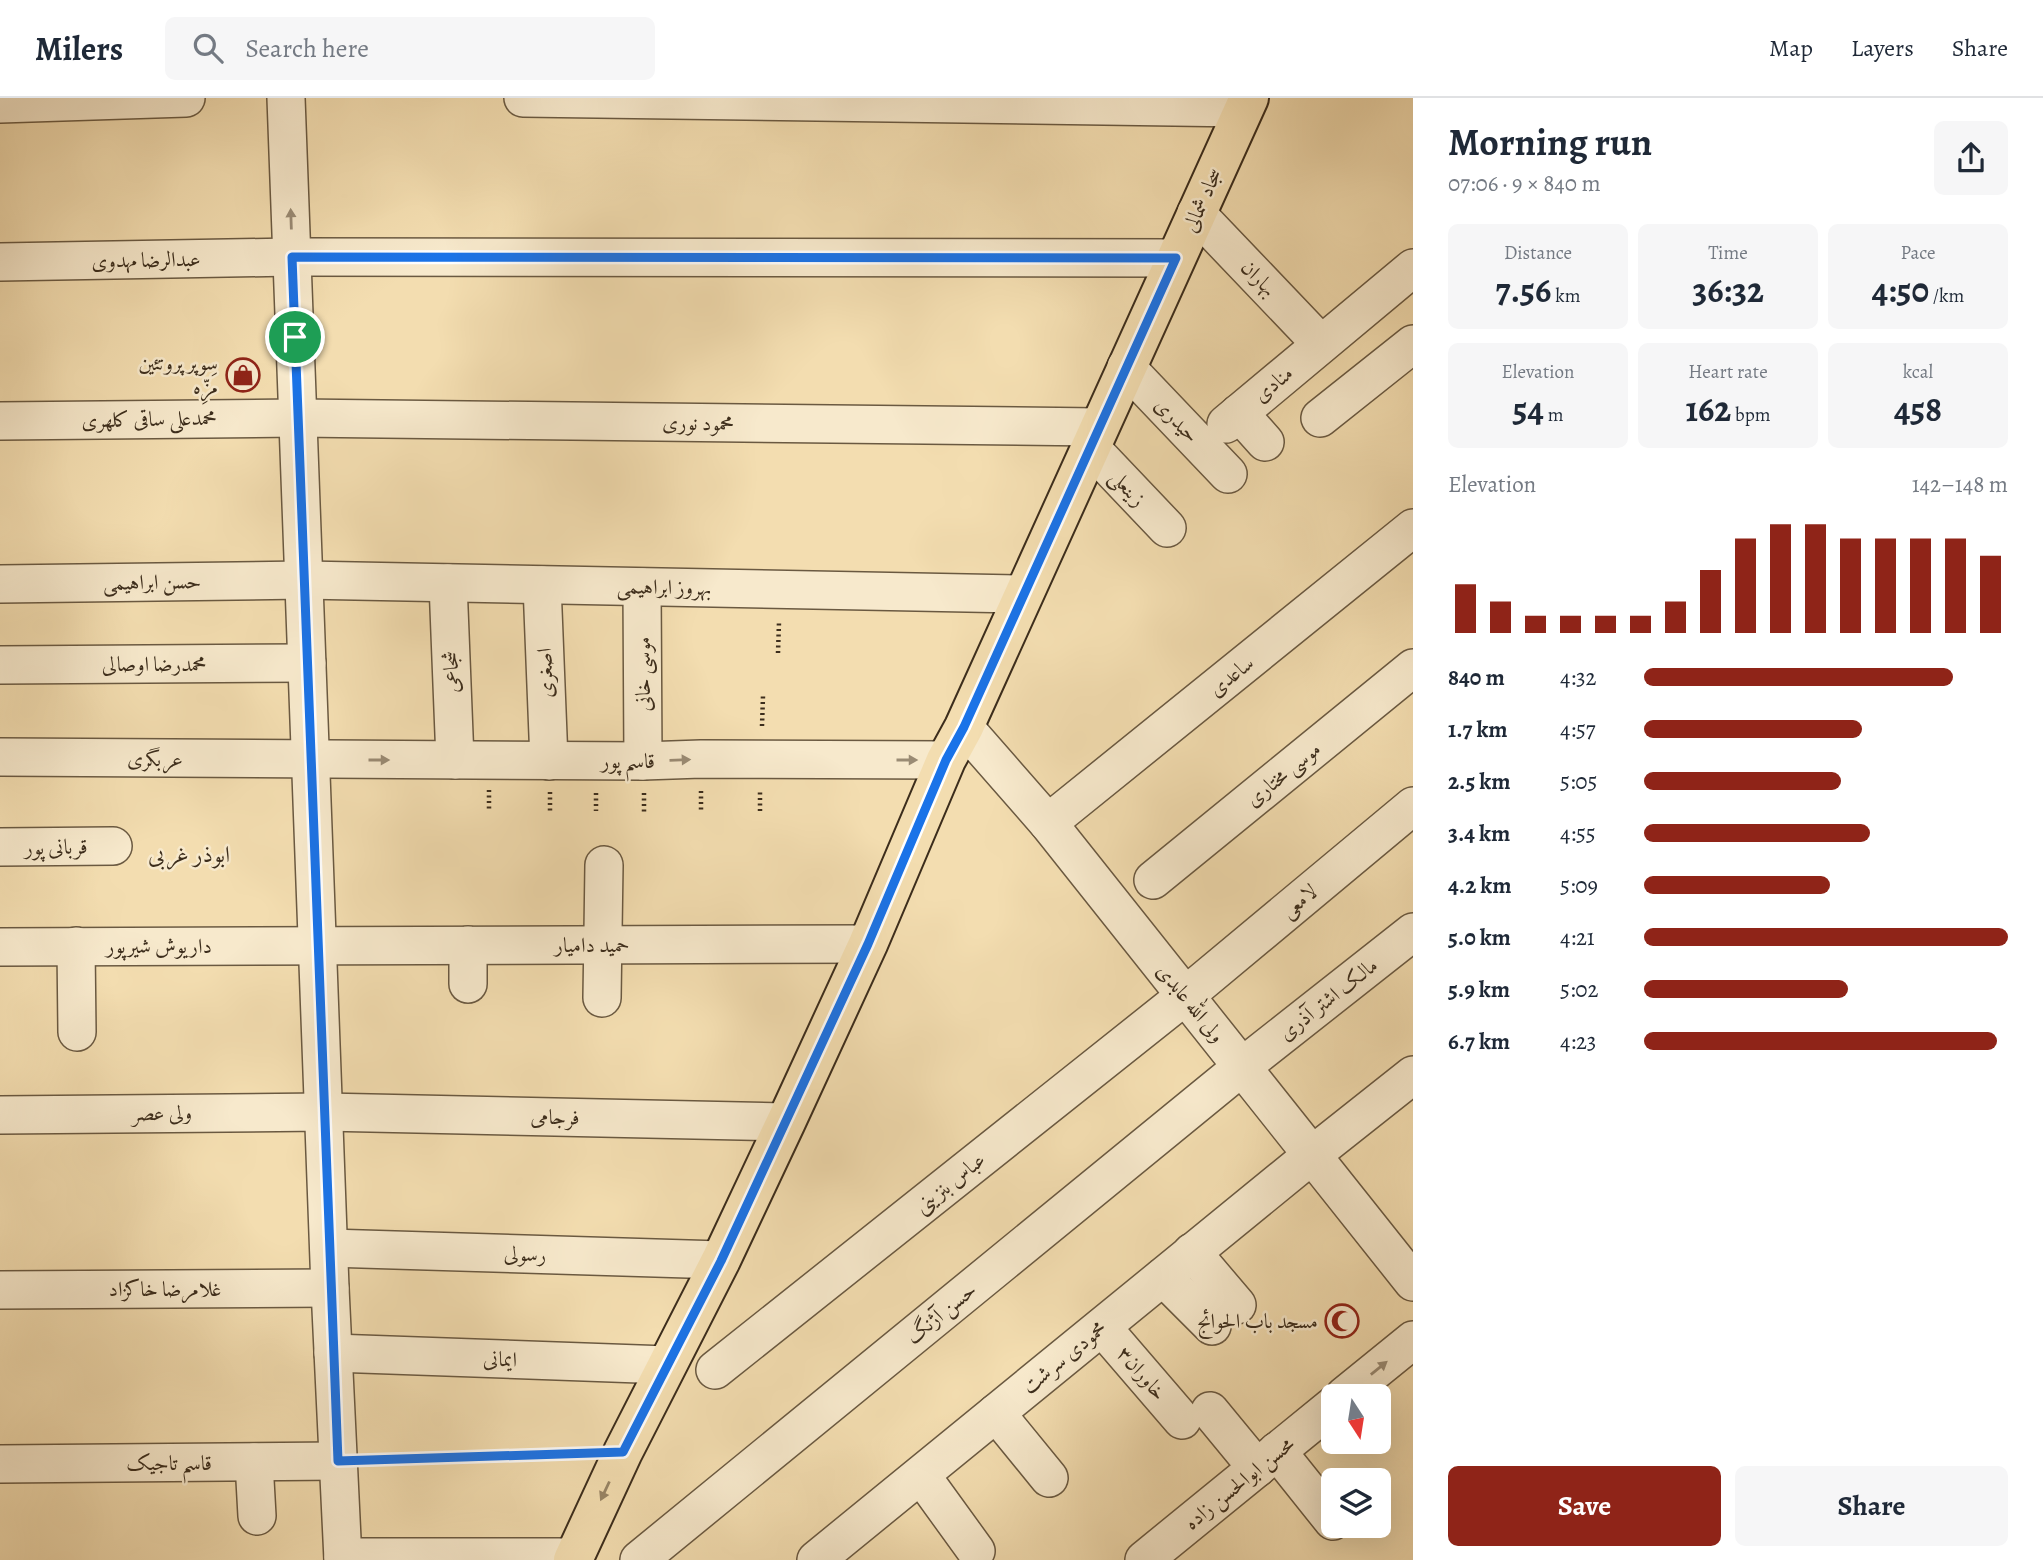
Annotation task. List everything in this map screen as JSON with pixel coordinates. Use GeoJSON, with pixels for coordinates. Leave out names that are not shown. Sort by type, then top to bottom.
{"type":"FeatureCollection","features":[{"type":"Feature","properties":{"kind":"main road","name":"سجاد شمالی"},"geometry":{"type":"LineString","coordinates":[[573,1558],[623,1452],[721,1261],[786,1122],[868,944],[946,760],[964,727],[1246,103]]}},
{"type":"Feature","properties":{"kind":"street"},"geometry":{"type":"LineString","coordinates":[[0,104],[186,98]]}},
{"type":"Feature","properties":{"kind":"street"},"geometry":{"type":"LineString","coordinates":[[286,98],[330,1288],[343,1558],[573,1558]]}},
{"type":"Feature","properties":{"kind":"street"},"geometry":{"type":"LineString","coordinates":[[523,98],[1246,103]]}},
{"type":"Feature","properties":{"kind":"street","name":"بهاران"},"geometry":{"type":"LineString","coordinates":[[1196,213],[1321,344]]}},
{"type":"Feature","properties":{"kind":"street","name":"عبدالرضا مهدوی"},"geometry":{"type":"LineString","coordinates":[[0,262],[292,257],[1176,258]]}},
{"type":"Feature","properties":{"kind":"street","name":"منادی"},"geometry":{"type":"LineString","coordinates":[[1265,442],[1232,419],[1413,268]]}},
{"type":"Feature","properties":{"kind":"street"},"geometry":{"type":"LineString","coordinates":[[1321,418],[1413,344]]}},
{"type":"Feature","properties":{"kind":"street","name":"حیدری"},"geometry":{"type":"LineString","coordinates":[[1126,367],[1228,474]]}},
{"type":"Feature","properties":{"kind":"street","name":"محمدعلی ساقی کلهری"},"geometry":{"type":"LineString","coordinates":[[0,421],[298,418]]}},
{"type":"Feature","properties":{"kind":"street","name":"محمود نوری"},"geometry":{"type":"LineString","coordinates":[[298,418],[1094,437]]}},
{"type":"Feature","properties":{"kind":"street","name":"زینعلی"},"geometry":{"type":"LineString","coordinates":[[1094,437],[1167,528]]}},
{"type":"Feature","properties":{"kind":"street","name":"ساعدی"},"geometry":{"type":"LineString","coordinates":[[1048,823],[1413,528]]}},
{"type":"Feature","properties":{"kind":"street","name":"بهروز ابراهیمی"},"geometry":{"type":"LineString","coordinates":[[304,580],[1024,594]]}},
{"type":"Feature","properties":{"kind":"street","name":"حسن ابراهیمی"},"geometry":{"type":"LineString","coordinates":[[0,584],[304,580]]}},
{"type":"Feature","properties":{"kind":"street","name":"شجاعی"},"geometry":{"type":"LineString","coordinates":[[448,583],[455,760]]}},
{"type":"Feature","properties":{"kind":"street","name":"اصغری"},"geometry":{"type":"LineString","coordinates":[[542,585],[549,761]]}},
{"type":"Feature","properties":{"kind":"street","name":"موسی خانی"},"geometry":{"type":"LineString","coordinates":[[642,587],[643,761]]}},
{"type":"Feature","properties":{"kind":"street","name":"محمدرضا اوصالی"},"geometry":{"type":"LineString","coordinates":[[0,665],[307,663]]}},
{"type":"Feature","properties":{"kind":"street","name":"موسی مختاری"},"geometry":{"type":"LineString","coordinates":[[1153,880],[1413,668]]}},
{"type":"Feature","properties":{"kind":"street","name":"ولی الله عابدی"},"geometry":{"type":"LineString","coordinates":[[964,727],[1048,823],[1413,1282]]}},
{"type":"Feature","properties":{"kind":"street","name":"عربگری"},"geometry":{"type":"LineString","coordinates":[[0,757],[311,760]]}},
{"type":"Feature","properties":{"kind":"street","name":"قاسم پور"},"geometry":{"type":"LineString","coordinates":[[311,760],[946,760]]}},
{"type":"Feature","properties":{"kind":"street","name":"لامعی"},"geometry":{"type":"LineString","coordinates":[[1185,996],[1413,806]]}},
{"type":"Feature","properties":{"kind":"street","name":"قربانی پور"},"geometry":{"type":"LineString","coordinates":[[0,847],[113,846]]}},
{"type":"Feature","properties":{"kind":"street"},"geometry":{"type":"LineString","coordinates":[[602,999],[604,865]]}},
{"type":"Feature","properties":{"kind":"street","name":"مالک اشتر آذری"},"geometry":{"type":"LineString","coordinates":[[1243,1066],[1413,932]]}},
{"type":"Feature","properties":{"kind":"street","name":"حمید دامیار"},"geometry":{"type":"LineString","coordinates":[[317,946],[868,944]]}},
{"type":"Feature","properties":{"kind":"street"},"geometry":{"type":"LineString","coordinates":[[468,945],[468,984]]}},
{"type":"Feature","properties":{"kind":"street"},"geometry":{"type":"LineString","coordinates":[[76,946],[77,1032]]}},
{"type":"Feature","properties":{"kind":"street","name":"داریوش شیرپور"},"geometry":{"type":"LineString","coordinates":[[0,947],[317,946]]}},
{"type":"Feature","properties":{"kind":"street","name":"عباس بنزینی"},"geometry":{"type":"LineString","coordinates":[[715,1370],[1185,996]]}},
{"type":"Feature","properties":{"kind":"street","name":"حسن آژنگ"},"geometry":{"type":"LineString","coordinates":[[639,1560],[1243,1066]]}},
{"type":"Feature","properties":{"kind":"street","name":"محمودی سرشت"},"geometry":{"type":"LineString","coordinates":[[840,1553],[921,1475],[1413,1075]]}},
{"type":"Feature","properties":{"kind":"street","name":"فرجامی"},"geometry":{"type":"LineString","coordinates":[[324,1112],[786,1122]]}},
{"type":"Feature","properties":{"kind":"street","name":"ولی عصر"},"geometry":{"type":"LineString","coordinates":[[0,1115],[324,1112]]}},
{"type":"Feature","properties":{"kind":"street","name":"رسولی"},"geometry":{"type":"LineString","coordinates":[[329,1248],[721,1261]]}},
{"type":"Feature","properties":{"kind":"street"},"geometry":{"type":"LineString","coordinates":[[1163,1276],[1224,1316],[1192,1252]]}},
{"type":"Feature","properties":{"kind":"street","name":"غلامرضا خاکزاد"},"geometry":{"type":"LineString","coordinates":[[0,1290],[330,1288]]}},
{"type":"Feature","properties":{"kind":"street","name":"خاوران۳"},"geometry":{"type":"LineString","coordinates":[[1102,1326],[1196,1415],[1267,1460],[1321,1510]]}},
{"type":"Feature","properties":{"kind":"street"},"geometry":{"type":"LineString","coordinates":[[1359,1384],[1413,1340]]}},
{"type":"Feature","properties":{"kind":"street","name":"ایمانی"},"geometry":{"type":"LineString","coordinates":[[333,1353],[667,1365]]}},
{"type":"Feature","properties":{"kind":"street"},"geometry":{"type":"LineString","coordinates":[[996,1413],[1049,1478]]}},
{"type":"Feature","properties":{"kind":"street","name":"محسن ابوالحسن زاده"},"geometry":{"type":"LineString","coordinates":[[1167,1553],[1267,1460],[1321,1416]]}},
{"type":"Feature","properties":{"kind":"street","name":"قاسم تاجیک"},"geometry":{"type":"LineString","coordinates":[[0,1464],[338,1461]]}},
{"type":"Feature","properties":{"kind":"street"},"geometry":{"type":"LineString","coordinates":[[254,1462],[257,1516]]}},
{"type":"Feature","properties":{"kind":"street"},"geometry":{"type":"LineString","coordinates":[[921,1475],[976,1550]]}},
{"type":"Feature","properties":{"kind":"path"},"geometry":{"type":"LineString","coordinates":[[338,1461],[623,1452]]}},
{"type":"Feature","properties":{"kind":"place","name":"سوپر پروتئین مَزِّه"},"geometry":{"type":"Point","coordinates":[243,375]}},
{"type":"Feature","properties":{"kind":"place","name":"مسجد باب الحوائج"},"geometry":{"type":"Point","coordinates":[1342,1321]}},
{"type":"Feature","properties":{"kind":"district","name":"ابوذر غربی"},"geometry":{"type":"Point","coordinates":[189,854]}},
{"type":"Feature","properties":{"kind":"route"},"geometry":{"type":"LineString","coordinates":[[292,257],[1176,258],[964,727],[946,760],[868,944],[786,1122],[721,1261],[623,1452],[338,1461],[295,337],[292,257]]}}]}
